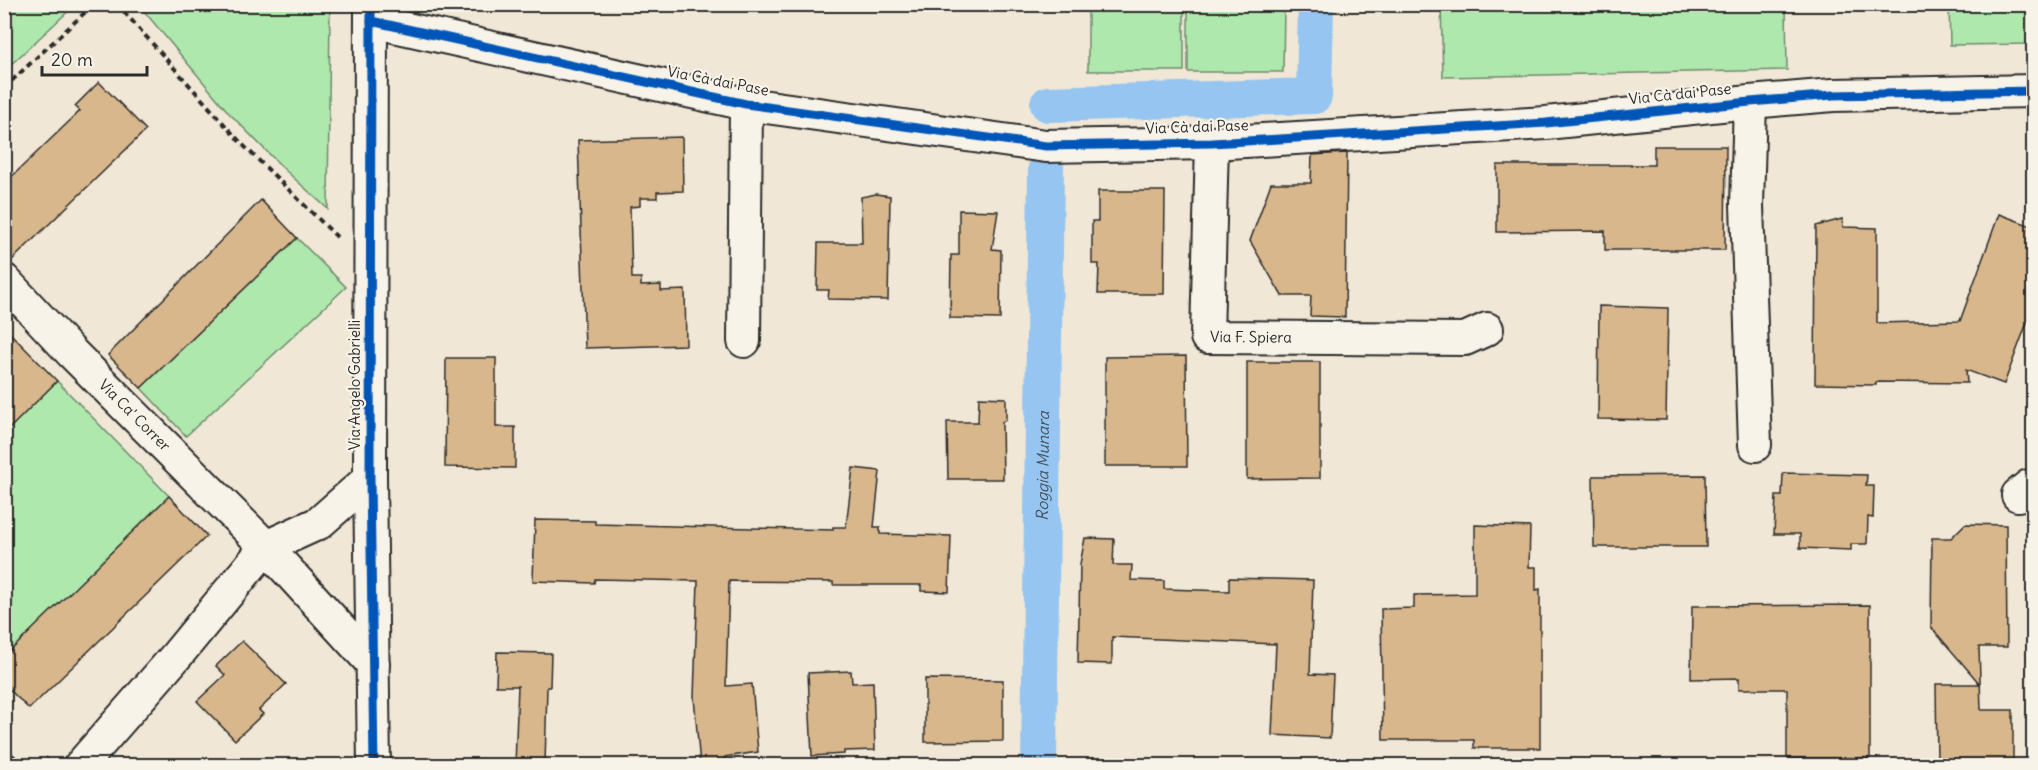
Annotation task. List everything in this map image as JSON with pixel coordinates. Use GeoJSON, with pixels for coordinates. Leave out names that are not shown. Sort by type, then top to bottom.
{"type":"FeatureCollection","features":[{"type":"Feature","properties":{"kind":"street","name":"Via Angelo Gabrielli"},"geometry":{"type":"LineString","coordinates":[[371,13],[370,478],[374,765]]}},
{"type":"Feature","properties":{"kind":"street","name":"Via Cà dai Pase"},"geometry":{"type":"LineString","coordinates":[[371,13],[746,104],[1046,146],[1212,143],[1546,123],[1833,95],[2034,91]]}},
{"type":"Feature","properties":{"kind":"street","name":"Via Cà dai Pase"},"geometry":{"type":"LineString","coordinates":[[1750,102],[1747,205],[1755,446]]}},
{"type":"Feature","properties":{"kind":"street","name":"Via Cà dai Pase"},"geometry":{"type":"LineString","coordinates":[[744,341],[746,104]]}},
{"type":"Feature","properties":{"kind":"street","name":"Via F. Spiera"},"geometry":{"type":"LineString","coordinates":[[1212,143],[1207,337],[1465,339],[1487,329]]}},
{"type":"Feature","properties":{"kind":"street","name":"Via Ca' Correr"},"geometry":{"type":"LineString","coordinates":[[4,280],[72,353],[266,547],[373,664]]}},
{"type":"Feature","properties":{"kind":"street"},"geometry":{"type":"LineString","coordinates":[[80,765],[177,655],[266,547],[319,523],[370,478]]}},
{"type":"Feature","properties":{"kind":"path"},"geometry":{"type":"LineString","coordinates":[[4,88],[94,4]]}},
{"type":"Feature","properties":{"kind":"path"},"geometry":{"type":"LineString","coordinates":[[117,4],[242,144],[370,270]]}},
{"type":"Feature","properties":{"kind":"path"},"geometry":{"type":"LineString","coordinates":[[4,747],[22,765]]}},
{"type":"Feature","properties":{"kind":"green space"},"geometry":{"type":"Polygon","coordinates":[[[5,4],[75,4],[75,5],[5,70],[5,4]]]}},
{"type":"Feature","properties":{"kind":"green space"},"geometry":{"type":"Polygon","coordinates":[[[139,5],[330,5],[328,209],[285,170],[229,113],[139,5]]]}},
{"type":"Feature","properties":{"kind":"green space"},"geometry":{"type":"Polygon","coordinates":[[[1088,5],[1184,5],[1184,71],[1088,71],[1088,5]]]}},
{"type":"Feature","properties":{"kind":"green space"},"geometry":{"type":"Polygon","coordinates":[[[1188,5],[1284,5],[1283,72],[1188,72],[1188,5]]]}},
{"type":"Feature","properties":{"kind":"green space"},"geometry":{"type":"Polygon","coordinates":[[[1441,5],[1786,5],[1787,70],[1443,77],[1441,5]]]}},
{"type":"Feature","properties":{"kind":"green space"},"geometry":{"type":"Polygon","coordinates":[[[1949,5],[2033,5],[2033,44],[1950,45],[1949,5]]]}},
{"type":"Feature","properties":{"kind":"green space"},"geometry":{"type":"Polygon","coordinates":[[[297,238],[346,287],[186,436],[141,388],[297,238]]]}},
{"type":"Feature","properties":{"kind":"green space"},"geometry":{"type":"Polygon","coordinates":[[[57,381],[169,496],[5,657],[4,428],[57,381]]]}},
{"type":"Feature","properties":{"kind":"building"},"geometry":{"type":"Polygon","coordinates":[[[99,82],[146,130],[9,263],[4,263],[4,184],[80,111],[75,106],[99,82]]]}},
{"type":"Feature","properties":{"kind":"building"},"geometry":{"type":"Polygon","coordinates":[[[682,137],[683,191],[657,192],[657,198],[640,198],[640,206],[630,207],[632,278],[641,278],[641,286],[661,285],[661,291],[685,290],[686,345],[585,348],[578,140],[682,137]]]}},
{"type":"Feature","properties":{"kind":"building"},"geometry":{"type":"Polygon","coordinates":[[[1654,146],[1726,146],[1725,250],[1605,250],[1605,231],[1497,232],[1497,165],[1654,165],[1654,146]]]}},
{"type":"Feature","properties":{"kind":"building"},"geometry":{"type":"Polygon","coordinates":[[[1347,153],[1345,317],[1310,316],[1311,296],[1282,296],[1250,241],[1271,183],[1311,183],[1312,155],[1347,153]]]}},
{"type":"Feature","properties":{"kind":"building"},"geometry":{"type":"Polygon","coordinates":[[[1098,191],[1165,191],[1164,294],[1098,294],[1099,264],[1092,264],[1092,221],[1098,221],[1098,191]]]}},
{"type":"Feature","properties":{"kind":"building"},"geometry":{"type":"Polygon","coordinates":[[[876,194],[890,196],[888,300],[828,299],[829,290],[817,290],[818,243],[862,243],[861,197],[876,194]]]}},
{"type":"Feature","properties":{"kind":"building"},"geometry":{"type":"Polygon","coordinates":[[[261,200],[297,238],[141,388],[108,355],[261,200]]]}},
{"type":"Feature","properties":{"kind":"building"},"geometry":{"type":"Polygon","coordinates":[[[959,210],[998,211],[992,249],[1001,250],[1000,319],[950,318],[951,255],[959,255],[959,210]]]}},
{"type":"Feature","properties":{"kind":"building"},"geometry":{"type":"Polygon","coordinates":[[[1999,214],[2034,227],[2034,304],[2004,384],[1966,370],[1967,383],[1815,384],[1816,226],[1842,219],[1843,227],[1877,228],[1877,323],[1960,321],[1999,214]]]}},
{"type":"Feature","properties":{"kind":"building"},"geometry":{"type":"Polygon","coordinates":[[[1599,306],[1668,308],[1666,420],[1598,419],[1599,306]]]}},
{"type":"Feature","properties":{"kind":"building"},"geometry":{"type":"Polygon","coordinates":[[[4,327],[57,381],[4,434],[4,327]]]}},
{"type":"Feature","properties":{"kind":"building"},"geometry":{"type":"Polygon","coordinates":[[[1186,356],[1187,466],[1105,466],[1105,357],[1186,356]]]}},
{"type":"Feature","properties":{"kind":"building"},"geometry":{"type":"Polygon","coordinates":[[[446,358],[496,358],[496,427],[515,427],[515,468],[445,467],[446,358]]]}},
{"type":"Feature","properties":{"kind":"building"},"geometry":{"type":"Polygon","coordinates":[[[1247,362],[1320,362],[1320,478],[1247,479],[1247,362]]]}},
{"type":"Feature","properties":{"kind":"building"},"geometry":{"type":"Polygon","coordinates":[[[979,397],[1006,398],[1006,420],[1002,422],[1003,479],[948,479],[947,422],[978,422],[979,397]]]}},
{"type":"Feature","properties":{"kind":"building"},"geometry":{"type":"Polygon","coordinates":[[[853,468],[880,471],[874,527],[880,527],[880,534],[951,536],[949,592],[921,591],[921,585],[833,585],[833,582],[729,581],[726,686],[752,684],[758,752],[725,757],[725,765],[700,765],[694,697],[698,581],[595,579],[594,583],[533,581],[535,520],[595,521],[595,524],[833,530],[833,527],[846,527],[853,468]]]}},
{"type":"Feature","properties":{"kind":"building"},"geometry":{"type":"Polygon","coordinates":[[[1783,473],[1867,475],[1866,486],[1874,486],[1873,518],[1868,517],[1867,544],[1851,544],[1851,550],[1800,548],[1800,534],[1774,534],[1776,496],[1782,496],[1783,473]]]}},
{"type":"Feature","properties":{"kind":"building"},"geometry":{"type":"Polygon","coordinates":[[[1705,475],[1706,547],[1594,547],[1593,476],[1705,475]]]}},
{"type":"Feature","properties":{"kind":"building"},"geometry":{"type":"Polygon","coordinates":[[[169,496],[207,536],[29,709],[4,684],[4,657],[169,496]]]}},
{"type":"Feature","properties":{"kind":"building"},"geometry":{"type":"Polygon","coordinates":[[[1965,524],[2006,525],[2007,647],[1979,647],[1981,710],[2013,710],[2013,765],[1978,765],[1977,761],[1937,761],[1936,684],[1980,684],[1931,627],[1932,538],[1951,538],[1965,524]]]}},
{"type":"Feature","properties":{"kind":"building"},"geometry":{"type":"Polygon","coordinates":[[[1475,525],[1530,527],[1529,567],[1536,567],[1536,590],[1540,589],[1540,748],[1474,748],[1474,740],[1383,740],[1381,609],[1414,608],[1414,595],[1475,594],[1475,525]]]}},
{"type":"Feature","properties":{"kind":"building"},"geometry":{"type":"Polygon","coordinates":[[[1085,538],[1114,539],[1113,565],[1132,565],[1131,580],[1164,581],[1164,589],[1229,591],[1229,578],[1313,580],[1310,674],[1333,675],[1330,738],[1272,735],[1276,644],[1112,637],[1112,664],[1078,663],[1080,564],[1085,538]]]}},
{"type":"Feature","properties":{"kind":"building"},"geometry":{"type":"Polygon","coordinates":[[[1870,605],[1870,758],[1787,758],[1787,689],[1739,689],[1739,678],[1691,679],[1692,606],[1870,605]]]}},
{"type":"Feature","properties":{"kind":"building"},"geometry":{"type":"Polygon","coordinates":[[[242,641],[286,684],[259,710],[263,714],[235,740],[197,701],[225,675],[216,666],[242,641]]]}},
{"type":"Feature","properties":{"kind":"building"},"geometry":{"type":"Polygon","coordinates":[[[497,652],[551,653],[550,687],[547,687],[545,765],[515,765],[518,686],[496,686],[497,652]]]}},
{"type":"Feature","properties":{"kind":"building"},"geometry":{"type":"Polygon","coordinates":[[[851,671],[852,683],[873,682],[875,750],[844,751],[844,754],[812,756],[808,673],[851,671]]]}},
{"type":"Feature","properties":{"kind":"building"},"geometry":{"type":"Polygon","coordinates":[[[925,679],[1003,680],[1003,741],[925,742],[925,679]]]}},
{"type":"Feature","properties":{"kind":"waterway","name":"Roggia Munara"},"geometry":{"type":"LineString","coordinates":[[1048,104],[1314,96],[1316,4]]}},
{"type":"Feature","properties":{"kind":"waterway","name":"Roggia Munara"},"geometry":{"type":"LineString","coordinates":[[1039,766],[1046,167]]}},
{"type":"Feature","properties":{"kind":"cycle path"},"geometry":{"type":"LineString","coordinates":[[371,4],[370,478],[374,766]]}},
{"type":"Feature","properties":{"kind":"cycle path"},"geometry":{"type":"LineString","coordinates":[[371,21],[746,104],[1046,146],[1212,143],[1546,123],[1833,95],[2034,91]]}}]}
